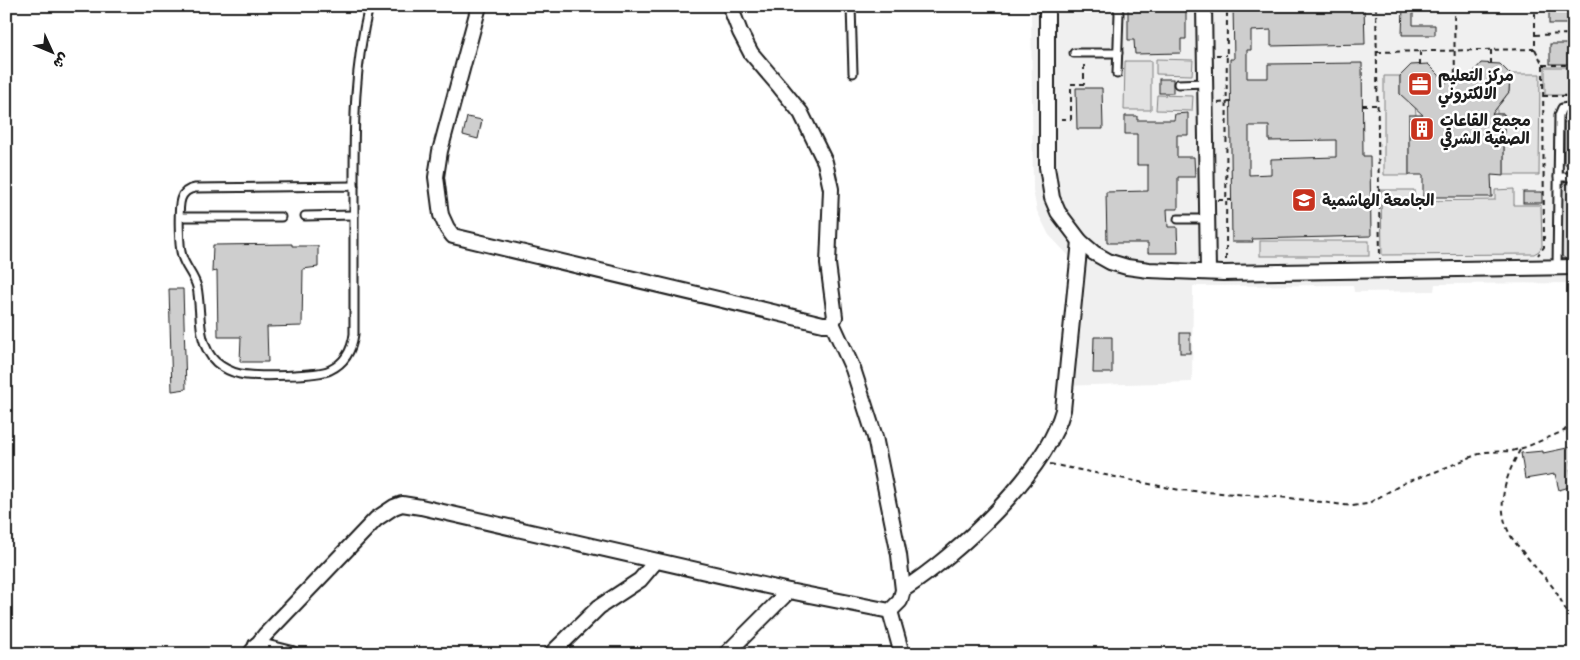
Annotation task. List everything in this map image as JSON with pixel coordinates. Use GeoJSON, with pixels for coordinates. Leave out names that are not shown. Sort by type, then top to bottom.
{"type":"FeatureCollection","features":[{"type":"Feature","properties":{"kind":"street"},"geometry":{"type":"LineString","coordinates":[[478,6],[440,151],[436,177],[441,215],[453,236],[823,324],[832,323]]}},
{"type":"Feature","properties":{"kind":"street"},"geometry":{"type":"LineString","coordinates":[[730,6],[751,53],[801,113],[825,162],[831,189],[828,264],[835,317],[832,323]]}},
{"type":"Feature","properties":{"kind":"street"},"geometry":{"type":"LineString","coordinates":[[1047,6],[1047,167],[1052,198],[1058,212],[1080,241],[1094,253],[1110,262],[1149,270],[1208,272],[1574,267]]}},
{"type":"Feature","properties":{"kind":"street"},"geometry":{"type":"LineString","coordinates":[[1204,7],[1208,272]]}},
{"type":"Feature","properties":{"kind":"street"},"geometry":{"type":"LineString","coordinates":[[903,590],[938,566],[1015,489],[1037,461],[1059,426],[1063,410],[1080,241]]}},
{"type":"Feature","properties":{"kind":"street"},"geometry":{"type":"LineString","coordinates":[[832,323],[853,369],[875,437],[899,556],[903,590],[900,601],[890,611]]}},
{"type":"Feature","properties":{"kind":"street"},"geometry":{"type":"LineString","coordinates":[[253,649],[372,523],[384,513],[402,504],[421,506],[788,592],[890,611]]}},
{"type":"Feature","properties":{"kind":"street"},"geometry":{"type":"LineString","coordinates":[[551,654],[599,607],[640,580],[656,561]]}},
{"type":"Feature","properties":{"kind":"street"},"geometry":{"type":"LineString","coordinates":[[726,654],[788,592]]}},
{"type":"Feature","properties":{"kind":"street"},"geometry":{"type":"LineString","coordinates":[[890,611],[902,654]]}},
{"type":"Feature","properties":{"kind":"street"},"geometry":{"type":"LineString","coordinates":[[253,649],[292,654]]}},
{"type":"Feature","properties":{"kind":"lane"},"geometry":{"type":"LineString","coordinates":[[354,186],[194,188],[186,191],[183,195],[180,205],[180,248],[182,258],[197,287],[202,336],[211,356],[221,366],[242,374],[313,375],[329,371],[342,362],[353,342],[354,215],[354,186],[354,117],[356,77],[369,6]]}},
{"type":"Feature","properties":{"kind":"lane"},"geometry":{"type":"LineString","coordinates":[[851,6],[853,72]]}},
{"type":"Feature","properties":{"kind":"lane"},"geometry":{"type":"LineString","coordinates":[[1117,6],[1119,13],[1117,74]]}},
{"type":"Feature","properties":{"kind":"lane"},"geometry":{"type":"LineString","coordinates":[[1074,53],[1118,53]]}},
{"type":"Feature","properties":{"kind":"lane"},"geometry":{"type":"LineString","coordinates":[[1178,84],[1206,83]]}},
{"type":"Feature","properties":{"kind":"lane"},"geometry":{"type":"LineString","coordinates":[[1557,267],[1559,115],[1562,108],[1574,106]]}},
{"type":"Feature","properties":{"kind":"lane"},"geometry":{"type":"LineString","coordinates":[[1558,177],[1574,177]]}},
{"type":"Feature","properties":{"kind":"lane"},"geometry":{"type":"LineString","coordinates":[[305,216],[354,215]]}},
{"type":"Feature","properties":{"kind":"lane"},"geometry":{"type":"LineString","coordinates":[[180,217],[282,217]]}},
{"type":"Feature","properties":{"kind":"lane"},"geometry":{"type":"LineString","coordinates":[[1178,218],[1208,219]]}},
{"type":"Feature","properties":{"kind":"path"},"geometry":{"type":"LineString","coordinates":[[1454,6],[1455,82]]}},
{"type":"Feature","properties":{"kind":"path"},"geometry":{"type":"LineString","coordinates":[[1535,6],[1535,49],[1543,65],[1544,248],[1536,256]]}},
{"type":"Feature","properties":{"kind":"path"},"geometry":{"type":"LineString","coordinates":[[1204,7],[1233,8]]}},
{"type":"Feature","properties":{"kind":"path"},"geometry":{"type":"LineString","coordinates":[[1226,260],[1227,7]]}},
{"type":"Feature","properties":{"kind":"path"},"geometry":{"type":"LineString","coordinates":[[1364,8],[1376,7],[1380,271]]}},
{"type":"Feature","properties":{"kind":"path"},"geometry":{"type":"LineString","coordinates":[[1535,35],[1574,34]]}},
{"type":"Feature","properties":{"kind":"path"},"geometry":{"type":"LineString","coordinates":[[1377,52],[1535,49]]}},
{"type":"Feature","properties":{"kind":"path"},"geometry":{"type":"LineString","coordinates":[[1490,50],[1491,63]]}},
{"type":"Feature","properties":{"kind":"path"},"geometry":{"type":"LineString","coordinates":[[1420,51],[1420,65]]}},
{"type":"Feature","properties":{"kind":"path"},"geometry":{"type":"LineString","coordinates":[[1066,119],[1071,119],[1070,84],[1084,84],[1084,53]]}},
{"type":"Feature","properties":{"kind":"path"},"geometry":{"type":"LineString","coordinates":[[1543,65],[1574,65]]}},
{"type":"Feature","properties":{"kind":"path"},"geometry":{"type":"LineString","coordinates":[[1543,96],[1574,96]]}},
{"type":"Feature","properties":{"kind":"path"},"geometry":{"type":"LineString","coordinates":[[1362,105],[1378,105]]}},
{"type":"Feature","properties":{"kind":"path"},"geometry":{"type":"LineString","coordinates":[[1371,198],[1379,198]]}},
{"type":"Feature","properties":{"kind":"path"},"geometry":{"type":"LineString","coordinates":[[1037,461],[1180,490],[1290,498],[1352,506],[1367,504],[1406,482],[1476,455],[1486,452],[1520,450],[1564,431],[1572,422],[1574,415]]}},
{"type":"Feature","properties":{"kind":"path"},"geometry":{"type":"LineString","coordinates":[[1520,450],[1505,483],[1502,512],[1505,525],[1512,538],[1556,591],[1574,626]]}},
{"type":"Feature","properties":{"kind":"shaded area","name":"الجامعة الهاشمية"},"geometry":{"type":"Polygon","coordinates":[[[1031,6],[1574,6],[1574,283],[1435,284],[1434,291],[1354,292],[1353,285],[1193,286],[1192,382],[1059,386],[1070,257],[1049,235],[1037,211],[1033,190],[1031,6]]]}},
{"type":"Feature","properties":{"kind":"shaded area"},"geometry":{"type":"Polygon","coordinates":[[[1156,59],[1193,60],[1192,75],[1156,74],[1156,59]]]}},
{"type":"Feature","properties":{"kind":"shaded area"},"geometry":{"type":"Polygon","coordinates":[[[1125,61],[1151,61],[1151,110],[1124,110],[1125,61]]]}},
{"type":"Feature","properties":{"kind":"shaded area"},"geometry":{"type":"Polygon","coordinates":[[[1545,67],[1574,67],[1574,95],[1545,95],[1545,67]]]}},
{"type":"Feature","properties":{"kind":"shaded area"},"geometry":{"type":"Polygon","coordinates":[[[1510,74],[1540,74],[1539,175],[1504,175],[1504,114],[1497,114],[1497,104],[1500,104],[1509,92],[1510,74]]]}},
{"type":"Feature","properties":{"kind":"shaded area"},"geometry":{"type":"Polygon","coordinates":[[[1384,76],[1400,76],[1400,94],[1415,105],[1416,115],[1409,116],[1409,175],[1384,175],[1384,76]]]}},
{"type":"Feature","properties":{"kind":"shaded area"},"geometry":{"type":"Polygon","coordinates":[[[1157,95],[1193,96],[1192,111],[1156,110],[1157,95]]]}},
{"type":"Feature","properties":{"kind":"shaded area"},"geometry":{"type":"Polygon","coordinates":[[[1562,184],[1574,184],[1574,264],[1562,256],[1562,184]]]}},
{"type":"Feature","properties":{"kind":"shaded area"},"geometry":{"type":"Polygon","coordinates":[[[1514,189],[1514,205],[1541,205],[1542,246],[1534,254],[1382,255],[1381,190],[1414,190],[1415,201],[1495,200],[1495,190],[1514,189]]]}},
{"type":"Feature","properties":{"kind":"shaded area"},"geometry":{"type":"Polygon","coordinates":[[[1260,241],[1369,241],[1369,256],[1260,256],[1260,241]]]}},
{"type":"Feature","properties":{"kind":"building"},"geometry":{"type":"Polygon","coordinates":[[[1128,6],[1186,6],[1186,39],[1181,39],[1181,53],[1135,54],[1134,40],[1128,40],[1128,6]]]}},
{"type":"Feature","properties":{"kind":"building"},"geometry":{"type":"Polygon","coordinates":[[[1233,6],[1364,6],[1365,44],[1271,46],[1271,30],[1251,31],[1251,50],[1247,50],[1247,78],[1268,78],[1268,64],[1362,63],[1363,156],[1370,156],[1371,236],[1252,239],[1253,242],[1232,242],[1230,59],[1234,59],[1233,6]],[[1249,126],[1249,175],[1271,174],[1271,159],[1336,157],[1336,140],[1269,141],[1269,126],[1249,126]]]}},
{"type":"Feature","properties":{"kind":"building"},"geometry":{"type":"Polygon","coordinates":[[[1403,6],[1413,6],[1413,25],[1435,25],[1435,35],[1402,35],[1403,6]]]}},
{"type":"Feature","properties":{"kind":"building"},"geometry":{"type":"Polygon","coordinates":[[[1549,6],[1574,6],[1574,24],[1549,24],[1549,6]]]}},
{"type":"Feature","properties":{"kind":"building"},"geometry":{"type":"Polygon","coordinates":[[[1550,44],[1574,44],[1574,64],[1550,64],[1550,44]]]}},
{"type":"Feature","properties":{"kind":"building","name":"مجمع القاعات الصفية الشرقي"},"geometry":{"type":"Polygon","coordinates":[[[1481,63],[1500,64],[1510,74],[1509,92],[1492,114],[1504,114],[1504,176],[1491,175],[1492,197],[1423,197],[1423,175],[1409,175],[1409,115],[1423,115],[1400,94],[1400,76],[1411,65],[1428,64],[1440,76],[1440,82],[1470,82],[1472,74],[1481,63]]]}},
{"type":"Feature","properties":{"kind":"building"},"geometry":{"type":"Polygon","coordinates":[[[1159,79],[1173,79],[1173,93],[1159,93],[1159,79]]]}},
{"type":"Feature","properties":{"kind":"building"},"geometry":{"type":"Polygon","coordinates":[[[1076,88],[1102,88],[1103,129],[1077,129],[1076,88]]]}},
{"type":"Feature","properties":{"kind":"building"},"geometry":{"type":"Polygon","coordinates":[[[1188,113],[1188,135],[1177,135],[1177,157],[1194,157],[1195,177],[1178,177],[1178,209],[1167,209],[1168,227],[1177,227],[1178,253],[1148,253],[1148,243],[1107,243],[1106,192],[1148,191],[1148,165],[1137,165],[1137,134],[1125,134],[1125,116],[1137,116],[1137,120],[1174,120],[1175,114],[1188,113]]]}},
{"type":"Feature","properties":{"kind":"building"},"geometry":{"type":"Polygon","coordinates":[[[467,117],[482,120],[478,139],[463,135],[467,117]]]}},
{"type":"Feature","properties":{"kind":"building"},"geometry":{"type":"Polygon","coordinates":[[[1564,122],[1574,122],[1574,164],[1564,164],[1564,122]]]}},
{"type":"Feature","properties":{"kind":"building"},"geometry":{"type":"Polygon","coordinates":[[[1523,192],[1542,192],[1542,203],[1523,203],[1523,192]]]}},
{"type":"Feature","properties":{"kind":"building"},"geometry":{"type":"Polygon","coordinates":[[[292,244],[292,246],[318,246],[318,267],[303,269],[302,326],[267,327],[268,362],[240,362],[241,337],[218,337],[217,271],[212,272],[213,245],[292,244]]]}},
{"type":"Feature","properties":{"kind":"building"},"geometry":{"type":"Polygon","coordinates":[[[169,289],[183,289],[186,389],[172,391],[169,289]]]}},
{"type":"Feature","properties":{"kind":"building"},"geometry":{"type":"Polygon","coordinates":[[[1180,333],[1190,333],[1190,353],[1180,353],[1180,333]]]}},
{"type":"Feature","properties":{"kind":"building"},"geometry":{"type":"Polygon","coordinates":[[[1094,337],[1112,337],[1112,373],[1093,373],[1094,337]]]}},
{"type":"Feature","properties":{"kind":"building"},"geometry":{"type":"Polygon","coordinates":[[[1572,447],[1574,459],[1571,460],[1573,469],[1570,469],[1573,486],[1559,490],[1555,474],[1525,479],[1521,453],[1543,451],[1543,453],[1572,447]]]}},
{"type":"Feature","properties":{"kind":"place","name":"مركز التعليم الالكتروني"},"geometry":{"type":"Point","coordinates":[1420,84]}},
{"type":"Feature","properties":{"kind":"place","name":"مجمع القاعات الصفية الشرقي"},"geometry":{"type":"Point","coordinates":[1422,129]}},
{"type":"Feature","properties":{"kind":"place","name":"الجامعة الهاشمية"},"geometry":{"type":"Point","coordinates":[1304,200]}}]}
